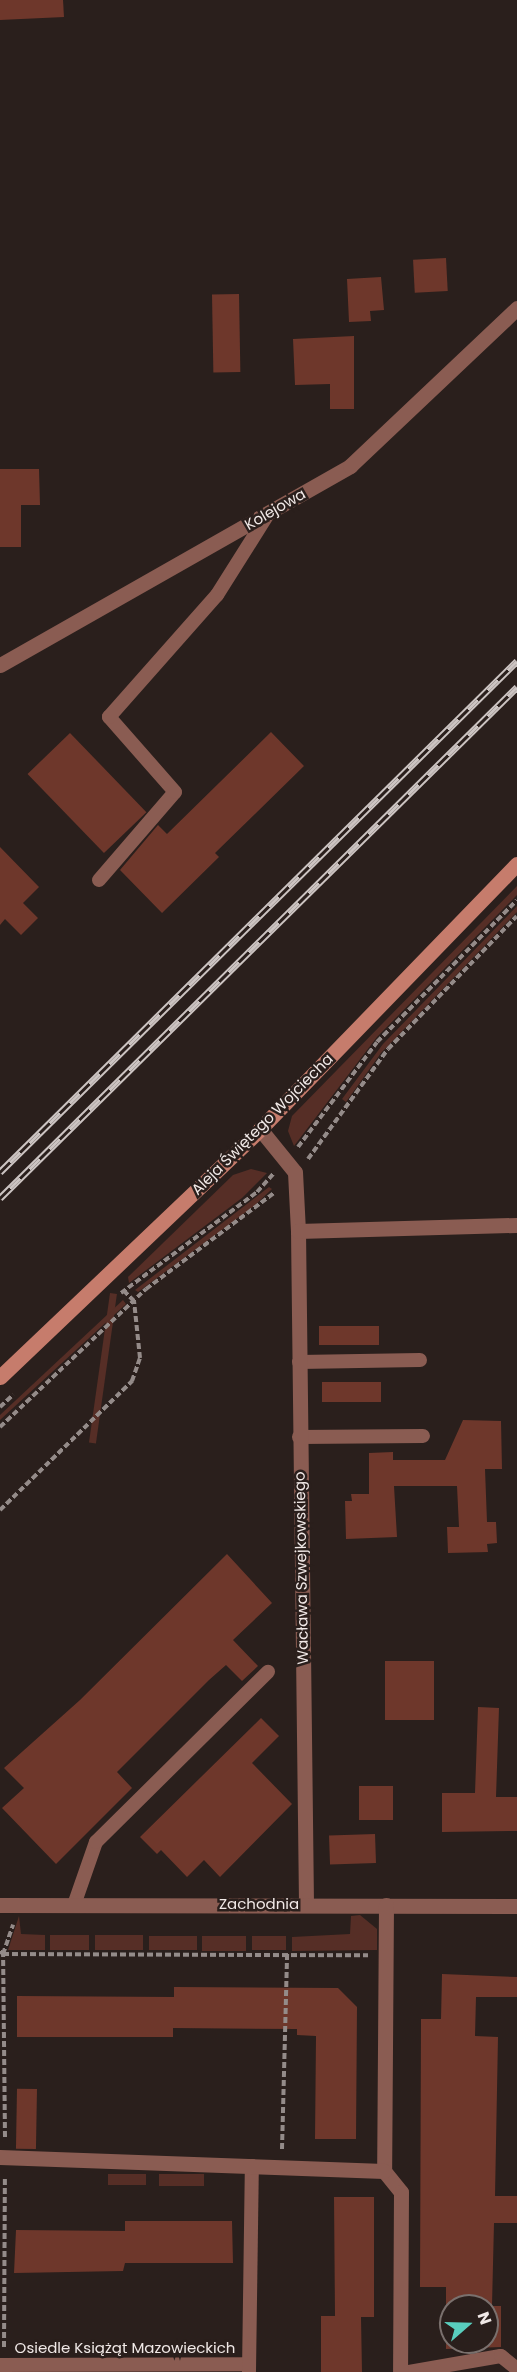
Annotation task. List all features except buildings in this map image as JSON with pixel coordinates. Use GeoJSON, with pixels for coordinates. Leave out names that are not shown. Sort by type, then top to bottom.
{"type":"FeatureCollection","features":[{"type":"Feature","properties":{"kind":"street","name":"Kolejowa"},"geometry":{"type":"LineString","coordinates":[[0,665],[350,466],[517,308]]}},
{"type":"Feature","properties":{"kind":"street","name":"Aleja Świętego Wojciecha"},"geometry":{"type":"LineString","coordinates":[[0,1377],[260,1129],[517,864]]}},
{"type":"Feature","properties":{"kind":"street"},"geometry":{"type":"LineString","coordinates":[[260,1129],[295,1172]]}},
{"type":"Feature","properties":{"kind":"street","name":"Wacława Szwejkowskiego"},"geometry":{"type":"LineString","coordinates":[[295,1172],[298,1231],[306,1904]]}},
{"type":"Feature","properties":{"kind":"street"},"geometry":{"type":"LineString","coordinates":[[298,1231],[517,1225]]}},
{"type":"Feature","properties":{"kind":"street","name":"Zachodnia"},"geometry":{"type":"LineString","coordinates":[[0,1905],[517,1906]]}},
{"type":"Feature","properties":{"kind":"street"},"geometry":{"type":"LineString","coordinates":[[386,1905],[384,2171],[400,2192],[400,2372]]}},
{"type":"Feature","properties":{"kind":"street"},"geometry":{"type":"LineString","coordinates":[[2,2157],[384,2171]]}},
{"type":"Feature","properties":{"kind":"lane"},"geometry":{"type":"LineString","coordinates":[[99,880],[175,792],[109,717],[217,595],[268,514]]}},
{"type":"Feature","properties":{"kind":"lane"},"geometry":{"type":"LineString","coordinates":[[299,1362],[420,1360]]}},
{"type":"Feature","properties":{"kind":"lane"},"geometry":{"type":"LineString","coordinates":[[299,1437],[423,1436]]}},
{"type":"Feature","properties":{"kind":"lane"},"geometry":{"type":"LineString","coordinates":[[74,1905],[96,1842],[268,1672]]}},
{"type":"Feature","properties":{"kind":"lane"},"geometry":{"type":"LineString","coordinates":[[249,2368],[252,2166]]}},
{"type":"Feature","properties":{"kind":"lane"},"geometry":{"type":"LineString","coordinates":[[409,2372],[501,2356],[517,2369]]}},
{"type":"Feature","properties":{"kind":"lane","name":"Osiedle Książąt Mazowieckich"},"geometry":{"type":"LineString","coordinates":[[2,2365],[249,2368]]}},
{"type":"Feature","properties":{"kind":"path"},"geometry":{"type":"LineString","coordinates":[[0,1427],[173,1267],[267,1201],[311,1156],[388,1049],[517,916]]}},
{"type":"Feature","properties":{"kind":"path"},"geometry":{"type":"LineString","coordinates":[[0,1510],[132,1381],[140,1358],[134,1301],[108,1276]]}},
{"type":"Feature","properties":{"kind":"path"},"geometry":{"type":"LineString","coordinates":[[2,2365],[2,1953],[15,1918]]}},
{"type":"Feature","properties":{"kind":"path"},"geometry":{"type":"LineString","coordinates":[[2,1953],[386,1955]]}},
{"type":"Feature","properties":{"kind":"path"},"geometry":{"type":"LineString","coordinates":[[281,2166],[287,1954]]}},
{"type":"Feature","properties":{"kind":"shaded area"},"geometry":{"type":"Polygon","coordinates":[[[517,886],[517,895],[377,1037],[294,1146],[288,1131],[292,1116],[517,886]]]}},
{"type":"Feature","properties":{"kind":"shaded area"},"geometry":{"type":"Polygon","coordinates":[[[517,906],[517,912],[381,1053],[346,1102],[342,1099],[383,1044],[517,906]]]}},
{"type":"Feature","properties":{"kind":"shaded area"},"geometry":{"type":"Polygon","coordinates":[[[251,1169],[267,1173],[242,1198],[129,1283],[128,1277],[233,1175],[251,1169]]]}},
{"type":"Feature","properties":{"kind":"shaded area"},"geometry":{"type":"Polygon","coordinates":[[[269,1187],[272,1189],[254,1206],[138,1292],[135,1290],[269,1187]]]}},
{"type":"Feature","properties":{"kind":"shaded area"},"geometry":{"type":"Polygon","coordinates":[[[110,1293],[117,1294],[96,1444],[89,1443],[110,1293]]]}},
{"type":"Feature","properties":{"kind":"shaded area"},"geometry":{"type":"Polygon","coordinates":[[[123,1300],[126,1304],[0,1420],[0,1415],[123,1300]]]}},
{"type":"Feature","properties":{"kind":"shaded area"},"geometry":{"type":"Polygon","coordinates":[[[360,1915],[377,1929],[377,1950],[292,1951],[292,1937],[350,1934],[351,1916],[360,1915]]]}},
{"type":"Feature","properties":{"kind":"shaded area"},"geometry":{"type":"Polygon","coordinates":[[[19,1916],[21,1934],[45,1935],[45,1950],[8,1950],[19,1916]]]}},
{"type":"Feature","properties":{"kind":"shaded area"},"geometry":{"type":"Polygon","coordinates":[[[50,1935],[89,1935],[89,1950],[50,1950],[50,1935]]]}},
{"type":"Feature","properties":{"kind":"shaded area"},"geometry":{"type":"Polygon","coordinates":[[[95,1935],[143,1935],[143,1950],[95,1950],[95,1935]]]}},
{"type":"Feature","properties":{"kind":"shaded area"},"geometry":{"type":"Polygon","coordinates":[[[149,1936],[197,1936],[197,1950],[149,1950],[149,1936]]]}},
{"type":"Feature","properties":{"kind":"shaded area"},"geometry":{"type":"Polygon","coordinates":[[[202,1936],[246,1936],[246,1951],[202,1951],[202,1936]]]}},
{"type":"Feature","properties":{"kind":"shaded area"},"geometry":{"type":"Polygon","coordinates":[[[252,1936],[286,1936],[286,1950],[252,1950],[252,1936]]]}},
{"type":"Feature","properties":{"kind":"shaded area"},"geometry":{"type":"Polygon","coordinates":[[[108,2174],[146,2174],[146,2185],[108,2185],[108,2174]]]}},
{"type":"Feature","properties":{"kind":"shaded area"},"geometry":{"type":"Polygon","coordinates":[[[159,2174],[204,2174],[204,2186],[159,2186],[159,2174]]]}},
{"type":"Feature","properties":{"kind":"railway"},"geometry":{"type":"LineString","coordinates":[[0,1172],[517,661]]}},
{"type":"Feature","properties":{"kind":"railway"},"geometry":{"type":"LineString","coordinates":[[0,1198],[517,687]]}}]}
